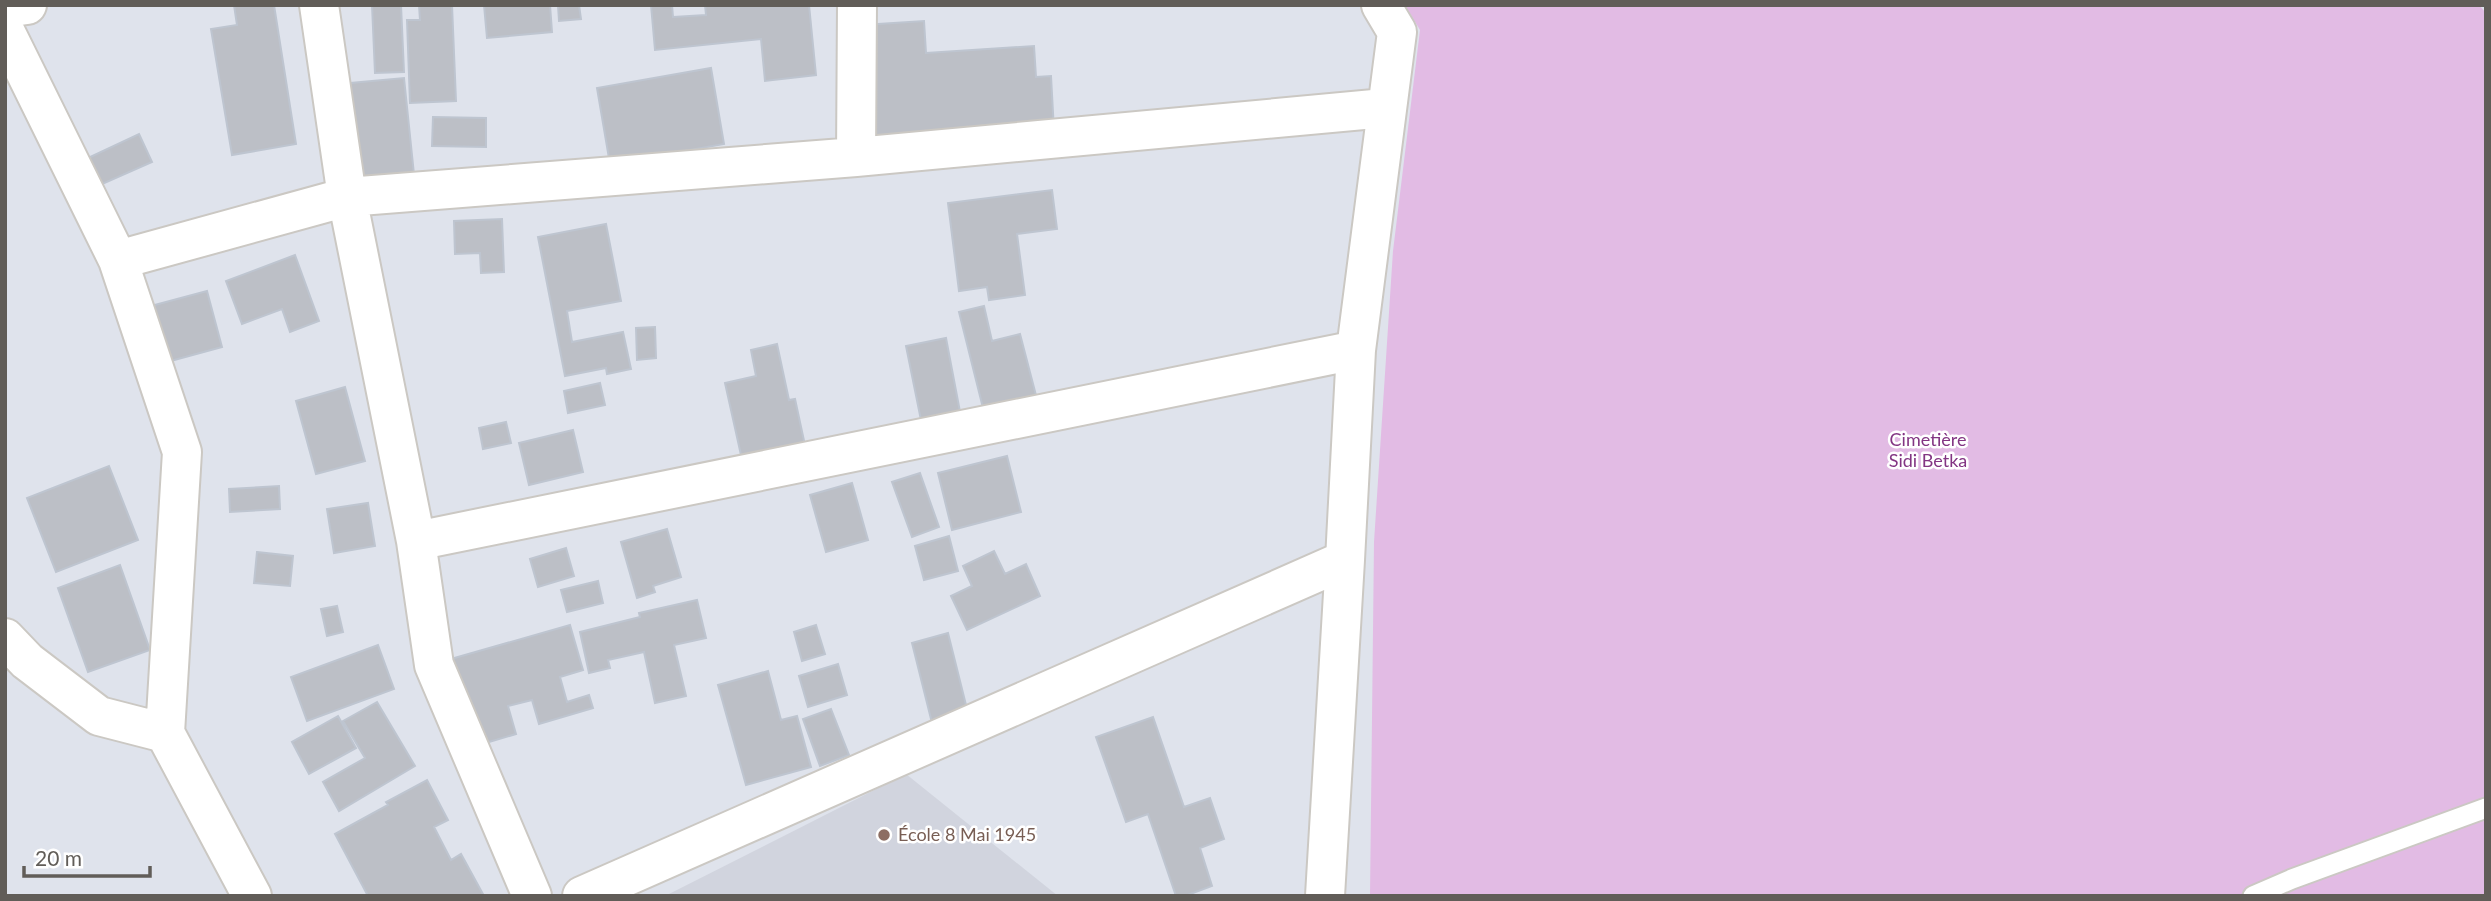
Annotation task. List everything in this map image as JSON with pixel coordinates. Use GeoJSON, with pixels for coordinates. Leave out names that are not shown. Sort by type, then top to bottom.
{"type":"FeatureCollection","features":[{"type":"Feature","properties":{"kind":"street"},"geometry":{"type":"LineString","coordinates":[[5,8],[27,5]]}},
{"type":"Feature","properties":{"kind":"street"},"geometry":{"type":"LineString","coordinates":[[319,5],[347,197],[416,541],[434,665],[532,896]]}},
{"type":"Feature","properties":{"kind":"street"},"geometry":{"type":"LineString","coordinates":[[856,157],[857,5]]}},
{"type":"Feature","properties":{"kind":"street"},"geometry":{"type":"LineString","coordinates":[[1325,896],[1356,350],[1385,108],[1397,32],[1381,5]]}},
{"type":"Feature","properties":{"kind":"street"},"geometry":{"type":"LineString","coordinates":[[5,31],[118,260],[182,452],[165,733],[252,896]]}},
{"type":"Feature","properties":{"kind":"street"},"geometry":{"type":"LineString","coordinates":[[118,260],[347,197],[856,157],[1385,108]]}},
{"type":"Feature","properties":{"kind":"street"},"geometry":{"type":"LineString","coordinates":[[416,541],[1356,350]]}},
{"type":"Feature","properties":{"kind":"street"},"geometry":{"type":"LineString","coordinates":[[582,896],[1345,560]]}},
{"type":"Feature","properties":{"kind":"street"},"geometry":{"type":"LineString","coordinates":[[12,657],[99,716],[165,733]]}},
{"type":"Feature","properties":{"kind":"lane"},"geometry":{"type":"LineString","coordinates":[[2253,896],[2485,808]]}},
{"type":"Feature","properties":{"kind":"shaded area","name":"École 8 Mai 1945"},"geometry":{"type":"Polygon","coordinates":[[[906,774],[1058,896],[665,896],[906,774]]]}},
{"type":"Feature","properties":{"kind":"green space","name":"Cimetière Sidi Betka"},"geometry":{"type":"Polygon","coordinates":[[[1405,5],[2479,5],[2486,13],[2486,896],[1370,896],[1374,542],[1393,251],[1420,30],[1405,5]]]}},
{"type":"Feature","properties":{"kind":"building"},"geometry":{"type":"Polygon","coordinates":[[[234,5],[274,5],[296,144],[232,155],[211,29],[237,25],[234,5]]]}},
{"type":"Feature","properties":{"kind":"building"},"geometry":{"type":"Polygon","coordinates":[[[372,5],[401,5],[404,72],[375,73],[372,5]]]}},
{"type":"Feature","properties":{"kind":"building"},"geometry":{"type":"Polygon","coordinates":[[[419,5],[452,5],[456,101],[410,103],[407,20],[420,20],[419,5]]]}},
{"type":"Feature","properties":{"kind":"building"},"geometry":{"type":"Polygon","coordinates":[[[484,5],[550,5],[552,32],[487,38],[484,5]]]}},
{"type":"Feature","properties":{"kind":"building"},"geometry":{"type":"Polygon","coordinates":[[[558,5],[579,5],[581,19],[559,21],[558,5]]]}},
{"type":"Feature","properties":{"kind":"building"},"geometry":{"type":"Polygon","coordinates":[[[651,5],[672,5],[673,17],[706,15],[705,5],[809,5],[816,75],[765,81],[761,39],[655,50],[651,5]]]}},
{"type":"Feature","properties":{"kind":"building"},"geometry":{"type":"Polygon","coordinates":[[[924,21],[926,53],[1034,46],[1036,77],[1051,76],[1054,131],[931,132],[870,136],[863,25],[924,21]]]}},
{"type":"Feature","properties":{"kind":"building"},"geometry":{"type":"Polygon","coordinates":[[[711,68],[724,144],[668,154],[611,170],[597,88],[711,68]]]}},
{"type":"Feature","properties":{"kind":"building"},"geometry":{"type":"Polygon","coordinates":[[[404,78],[415,184],[351,191],[340,84],[404,78]]]}},
{"type":"Feature","properties":{"kind":"building"},"geometry":{"type":"Polygon","coordinates":[[[433,117],[486,118],[486,147],[432,146],[433,117]]]}},
{"type":"Feature","properties":{"kind":"building"},"geometry":{"type":"Polygon","coordinates":[[[139,134],[152,162],[100,185],[88,158],[139,134]]]}},
{"type":"Feature","properties":{"kind":"building"},"geometry":{"type":"Polygon","coordinates":[[[1052,190],[1057,229],[1017,234],[1025,295],[989,300],[987,287],[959,291],[948,203],[1052,190]]]}},
{"type":"Feature","properties":{"kind":"building"},"geometry":{"type":"Polygon","coordinates":[[[502,219],[504,272],[481,273],[480,253],[455,254],[454,221],[502,219]]]}},
{"type":"Feature","properties":{"kind":"building"},"geometry":{"type":"Polygon","coordinates":[[[606,224],[621,301],[567,311],[572,342],[623,332],[631,369],[607,374],[606,368],[565,376],[538,237],[606,224]]]}},
{"type":"Feature","properties":{"kind":"building"},"geometry":{"type":"Polygon","coordinates":[[[295,255],[319,321],[290,332],[282,309],[242,324],[226,281],[295,255]]]}},
{"type":"Feature","properties":{"kind":"building"},"geometry":{"type":"Polygon","coordinates":[[[207,291],[222,347],[167,362],[151,306],[207,291]]]}},
{"type":"Feature","properties":{"kind":"building"},"geometry":{"type":"Polygon","coordinates":[[[984,306],[992,341],[1020,334],[1038,403],[985,416],[959,312],[984,306]]]}},
{"type":"Feature","properties":{"kind":"building"},"geometry":{"type":"Polygon","coordinates":[[[655,327],[656,358],[637,360],[636,328],[655,327]]]}},
{"type":"Feature","properties":{"kind":"building"},"geometry":{"type":"Polygon","coordinates":[[[946,338],[961,417],[922,425],[906,346],[946,338]]]}},
{"type":"Feature","properties":{"kind":"building"},"geometry":{"type":"Polygon","coordinates":[[[777,344],[789,400],[795,399],[806,450],[743,464],[725,383],[756,376],[751,350],[777,344]]]}},
{"type":"Feature","properties":{"kind":"building"},"geometry":{"type":"Polygon","coordinates":[[[600,383],[605,405],[568,413],[564,391],[600,383]]]}},
{"type":"Feature","properties":{"kind":"building"},"geometry":{"type":"Polygon","coordinates":[[[345,387],[365,461],[316,474],[296,401],[345,387]]]}},
{"type":"Feature","properties":{"kind":"building"},"geometry":{"type":"Polygon","coordinates":[[[506,422],[511,443],[483,449],[479,428],[506,422]]]}},
{"type":"Feature","properties":{"kind":"building"},"geometry":{"type":"Polygon","coordinates":[[[573,430],[583,472],[529,485],[519,443],[573,430]]]}},
{"type":"Feature","properties":{"kind":"building"},"geometry":{"type":"Polygon","coordinates":[[[1007,456],[1021,512],[952,530],[938,473],[1007,456]]]}},
{"type":"Feature","properties":{"kind":"building"},"geometry":{"type":"Polygon","coordinates":[[[109,466],[138,540],[56,572],[27,498],[109,466]]]}},
{"type":"Feature","properties":{"kind":"building"},"geometry":{"type":"Polygon","coordinates":[[[920,473],[939,527],[912,537],[892,482],[920,473]]]}},
{"type":"Feature","properties":{"kind":"building"},"geometry":{"type":"Polygon","coordinates":[[[852,483],[868,540],[826,552],[810,495],[852,483]]]}},
{"type":"Feature","properties":{"kind":"building"},"geometry":{"type":"Polygon","coordinates":[[[279,486],[280,509],[230,512],[229,489],[279,486]]]}},
{"type":"Feature","properties":{"kind":"building"},"geometry":{"type":"Polygon","coordinates":[[[368,503],[375,546],[334,553],[327,509],[368,503]]]}},
{"type":"Feature","properties":{"kind":"building"},"geometry":{"type":"Polygon","coordinates":[[[667,529],[681,577],[653,586],[655,592],[637,598],[621,542],[667,529]]]}},
{"type":"Feature","properties":{"kind":"building"},"geometry":{"type":"Polygon","coordinates":[[[949,536],[958,571],[924,580],[915,546],[949,536]]]}},
{"type":"Feature","properties":{"kind":"building"},"geometry":{"type":"Polygon","coordinates":[[[566,548],[574,576],[538,587],[530,559],[566,548]]]}},
{"type":"Feature","properties":{"kind":"building"},"geometry":{"type":"Polygon","coordinates":[[[994,551],[1005,574],[1026,564],[1040,596],[967,630],[951,596],[972,586],[963,566],[994,551]]]}},
{"type":"Feature","properties":{"kind":"building"},"geometry":{"type":"Polygon","coordinates":[[[257,552],[293,556],[290,586],[254,583],[257,552]]]}},
{"type":"Feature","properties":{"kind":"building"},"geometry":{"type":"Polygon","coordinates":[[[120,565],[150,650],[88,672],[58,588],[120,565]]]}},
{"type":"Feature","properties":{"kind":"building"},"geometry":{"type":"Polygon","coordinates":[[[598,581],[603,603],[567,612],[561,590],[598,581]]]}},
{"type":"Feature","properties":{"kind":"building"},"geometry":{"type":"Polygon","coordinates":[[[697,600],[706,638],[674,645],[686,696],[655,703],[644,652],[608,660],[610,668],[589,673],[580,632],[640,617],[639,613],[697,600]]]}},
{"type":"Feature","properties":{"kind":"building"},"geometry":{"type":"Polygon","coordinates":[[[337,606],[343,632],[327,636],[321,609],[337,606]]]}},
{"type":"Feature","properties":{"kind":"building"},"geometry":{"type":"Polygon","coordinates":[[[570,625],[583,670],[560,677],[567,702],[589,695],[593,708],[539,724],[532,700],[508,706],[516,734],[479,745],[451,659],[570,625]]]}},
{"type":"Feature","properties":{"kind":"building"},"geometry":{"type":"Polygon","coordinates":[[[816,625],[825,654],[802,661],[794,632],[816,625]]]}},
{"type":"Feature","properties":{"kind":"building"},"geometry":{"type":"Polygon","coordinates":[[[948,633],[969,717],[933,727],[912,643],[948,633]]]}},
{"type":"Feature","properties":{"kind":"building"},"geometry":{"type":"Polygon","coordinates":[[[378,645],[394,689],[307,721],[291,677],[378,645]]]}},
{"type":"Feature","properties":{"kind":"building"},"geometry":{"type":"Polygon","coordinates":[[[838,664],[847,695],[808,707],[799,676],[838,664]]]}},
{"type":"Feature","properties":{"kind":"building"},"geometry":{"type":"Polygon","coordinates":[[[768,671],[781,720],[797,716],[811,767],[746,785],[718,685],[768,671]]]}},
{"type":"Feature","properties":{"kind":"building"},"geometry":{"type":"Polygon","coordinates":[[[377,702],[415,766],[339,811],[323,782],[365,758],[343,721],[377,702]]]}},
{"type":"Feature","properties":{"kind":"building"},"geometry":{"type":"Polygon","coordinates":[[[831,709],[849,755],[820,766],[803,719],[831,709]]]}},
{"type":"Feature","properties":{"kind":"building"},"geometry":{"type":"Polygon","coordinates":[[[338,716],[356,748],[309,774],[292,742],[338,716]]]}},
{"type":"Feature","properties":{"kind":"building"},"geometry":{"type":"Polygon","coordinates":[[[1153,717],[1184,807],[1210,798],[1224,839],[1200,848],[1212,886],[1185,896],[1176,896],[1148,814],[1126,822],[1096,737],[1153,717]]]}},
{"type":"Feature","properties":{"kind":"building"},"geometry":{"type":"Polygon","coordinates":[[[427,780],[448,820],[434,827],[451,860],[461,854],[484,896],[368,896],[335,834],[427,780]]]}},
{"type":"Feature","properties":{"kind":"place","name":"École 8 Mai 1945"},"geometry":{"type":"Point","coordinates":[884,835]}}]}
